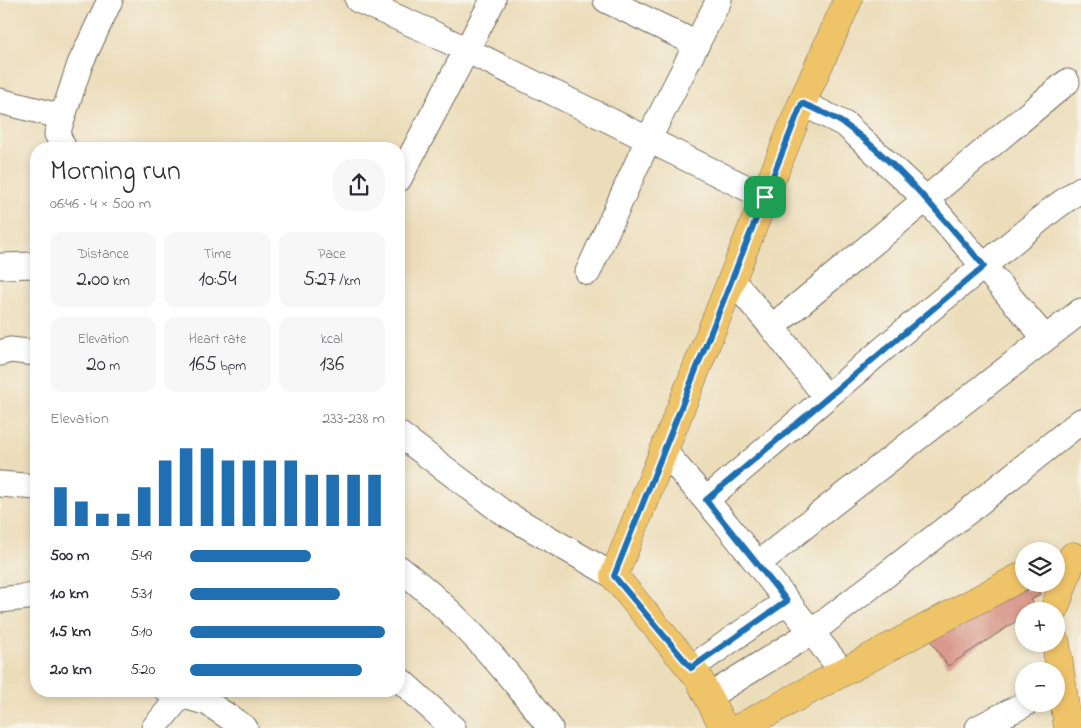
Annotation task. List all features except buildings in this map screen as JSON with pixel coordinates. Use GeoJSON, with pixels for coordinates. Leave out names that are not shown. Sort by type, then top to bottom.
{"type":"FeatureCollection","features":[{"type":"Feature","properties":{"kind":"main road"},"geometry":{"type":"LineString","coordinates":[[724,728],[691,668],[614,576],[802,103],[848,0]]}},
{"type":"Feature","properties":{"kind":"main road"},"geometry":{"type":"LineString","coordinates":[[1057,602],[1070,558]]}},
{"type":"Feature","properties":{"kind":"main road"},"geometry":{"type":"LineString","coordinates":[[738,728],[1015,580]]}},
{"type":"Feature","properties":{"kind":"main road"},"geometry":{"type":"LineString","coordinates":[[1064,712],[1068,728]]}},
{"type":"Feature","properties":{"kind":"street"},"geometry":{"type":"LineString","coordinates":[[61,142],[57,134],[80,64],[110,0]]}},
{"type":"Feature","properties":{"kind":"street"},"geometry":{"type":"LineString","coordinates":[[358,0],[465,50],[765,197]]}},
{"type":"Feature","properties":{"kind":"street"},"geometry":{"type":"LineString","coordinates":[[405,167],[465,50],[493,0]]}},
{"type":"Feature","properties":{"kind":"street"},"geometry":{"type":"LineString","coordinates":[[606,0],[696,44]]}},
{"type":"Feature","properties":{"kind":"street"},"geometry":{"type":"LineString","coordinates":[[588,272],[648,140],[719,0]]}},
{"type":"Feature","properties":{"kind":"street"},"geometry":{"type":"LineString","coordinates":[[772,327],[1067,82]]}},
{"type":"Feature","properties":{"kind":"street"},"geometry":{"type":"LineString","coordinates":[[0,101],[63,117]]}},
{"type":"Feature","properties":{"kind":"street"},"geometry":{"type":"LineString","coordinates":[[802,103],[846,125],[927,200],[1046,338]]}},
{"type":"Feature","properties":{"kind":"street"},"geometry":{"type":"LineString","coordinates":[[706,500],[826,397],[984,266],[1081,189]]}},
{"type":"Feature","properties":{"kind":"street"},"geometry":{"type":"LineString","coordinates":[[0,266],[30,265]]}},
{"type":"Feature","properties":{"kind":"street"},"geometry":{"type":"LineString","coordinates":[[732,280],[772,327],[826,397]]}},
{"type":"Feature","properties":{"kind":"street"},"geometry":{"type":"LineString","coordinates":[[758,564],[1081,311]]}},
{"type":"Feature","properties":{"kind":"street"},"geometry":{"type":"LineString","coordinates":[[0,353],[10,350],[30,352]]}},
{"type":"Feature","properties":{"kind":"street"},"geometry":{"type":"LineString","coordinates":[[708,697],[812,632],[971,510],[1081,421]]}},
{"type":"Feature","properties":{"kind":"street"},"geometry":{"type":"LineString","coordinates":[[405,439],[502,512],[614,576]]}},
{"type":"Feature","properties":{"kind":"street"},"geometry":{"type":"LineString","coordinates":[[664,451],[758,564],[843,672]]}},
{"type":"Feature","properties":{"kind":"street"},"geometry":{"type":"LineString","coordinates":[[2,476],[30,485]]}},
{"type":"Feature","properties":{"kind":"street"},"geometry":{"type":"LineString","coordinates":[[405,573],[434,595],[522,689],[550,728]]}},
{"type":"Feature","properties":{"kind":"street"},"geometry":{"type":"LineString","coordinates":[[0,600],[30,597]]}},
{"type":"Feature","properties":{"kind":"street"},"geometry":{"type":"LineString","coordinates":[[691,668],[787,601]]}},
{"type":"Feature","properties":{"kind":"street"},"geometry":{"type":"LineString","coordinates":[[405,684],[453,728]]}},
{"type":"Feature","properties":{"kind":"street"},"geometry":{"type":"LineString","coordinates":[[154,728],[172,697]]}},
{"type":"Feature","properties":{"kind":"street"},"geometry":{"type":"LineString","coordinates":[[188,697],[208,703],[244,728]]}},
{"type":"Feature","properties":{"kind":"street"},"geometry":{"type":"LineString","coordinates":[[978,728],[1015,709]]}},
{"type":"Feature","properties":{"kind":"route"},"geometry":{"type":"LineString","coordinates":[[802,103],[846,125],[881,156],[927,200],[984,266],[908,327],[706,500],[787,601],[691,668],[614,576],[765,197],[802,103]]}}]}
